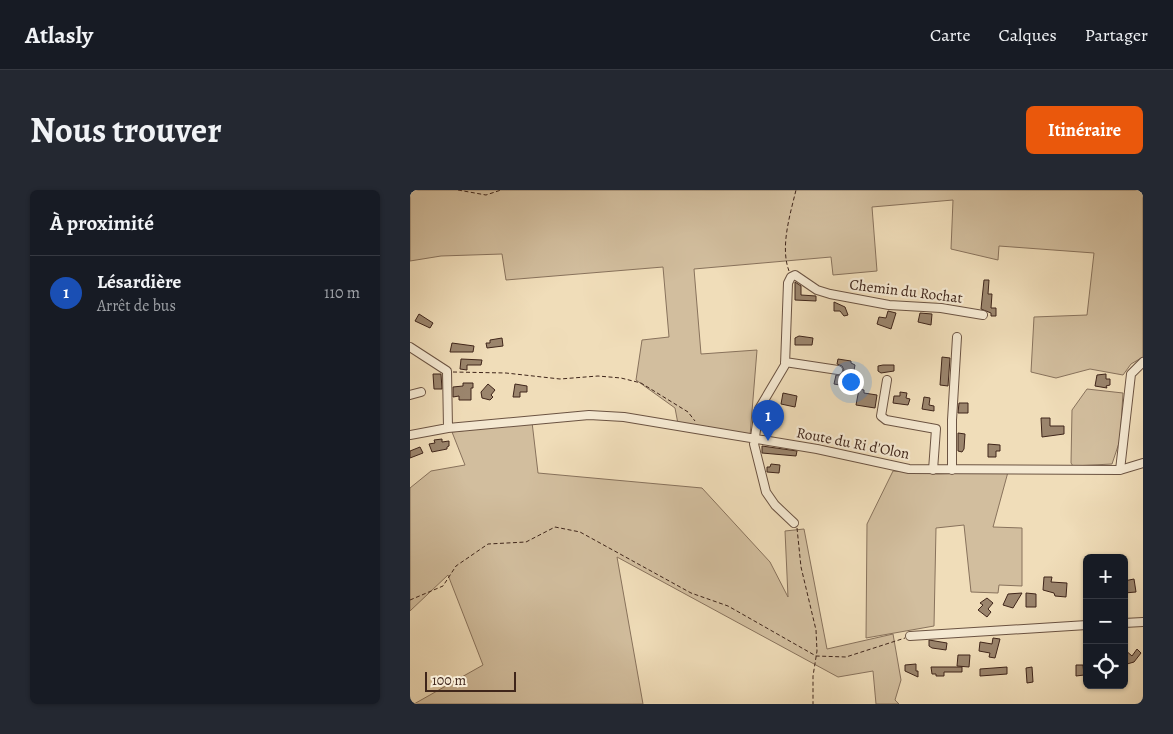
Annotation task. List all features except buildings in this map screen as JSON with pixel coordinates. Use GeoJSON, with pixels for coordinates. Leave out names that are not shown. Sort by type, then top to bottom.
{"type":"FeatureCollection","features":[{"type":"Feature","properties":{"kind":"street","name":"Chemin du Rochat"},"geometry":{"type":"LineString","coordinates":[[791,277],[795,275],[818,290],[844,297],[890,305],[940,308],[983,315]]}},
{"type":"Feature","properties":{"kind":"street"},"geometry":{"type":"LineString","coordinates":[[791,277],[788,283],[785,362],[758,409],[754,444],[766,492],[794,523]]}},
{"type":"Feature","properties":{"kind":"street"},"geometry":{"type":"LineString","coordinates":[[952,470],[952,420],[957,337]]}},
{"type":"Feature","properties":{"kind":"street"},"geometry":{"type":"LineString","coordinates":[[410,346],[447,371],[448,428]]}},
{"type":"Feature","properties":{"kind":"street"},"geometry":{"type":"LineString","coordinates":[[785,362],[838,370]]}},
{"type":"Feature","properties":{"kind":"street"},"geometry":{"type":"LineString","coordinates":[[1120,470],[1131,374],[1143,362]]}},
{"type":"Feature","properties":{"kind":"street"},"geometry":{"type":"LineString","coordinates":[[887,380],[881,416],[886,420],[936,430],[932,470]]}},
{"type":"Feature","properties":{"kind":"street"},"geometry":{"type":"LineString","coordinates":[[410,395],[420,392]]}},
{"type":"Feature","properties":{"kind":"street","name":"Route du Ri d'Olon"},"geometry":{"type":"LineString","coordinates":[[410,435],[448,428],[589,415],[624,417],[702,430],[909,469],[1120,470],[1143,463]]}},
{"type":"Feature","properties":{"kind":"street"},"geometry":{"type":"LineString","coordinates":[[1128,623],[1143,622]]}},
{"type":"Feature","properties":{"kind":"street"},"geometry":{"type":"LineString","coordinates":[[910,636],[975,630],[1083,625]]}},
{"type":"Feature","properties":{"kind":"path"},"geometry":{"type":"LineString","coordinates":[[458,190],[486,195],[501,190]]}},
{"type":"Feature","properties":{"kind":"path"},"geometry":{"type":"LineString","coordinates":[[791,277],[785,261],[786,240],[796,190]]}},
{"type":"Feature","properties":{"kind":"path"},"geometry":{"type":"LineString","coordinates":[[447,371],[529,374],[560,379],[598,376],[642,383],[688,412],[702,430]]}},
{"type":"Feature","properties":{"kind":"path"},"geometry":{"type":"LineString","coordinates":[[794,523],[799,531],[801,567],[816,630],[813,704]]}},
{"type":"Feature","properties":{"kind":"path"},"geometry":{"type":"LineString","coordinates":[[410,600],[443,586],[456,566],[488,544],[526,542],[555,527],[580,532],[691,593],[728,606],[816,656],[846,658],[910,636]]}},
{"type":"Feature","properties":{"kind":"shaded area"},"geometry":{"type":"Polygon","coordinates":[[[410,190],[1143,190],[1143,357],[1131,364],[1123,375],[1090,369],[1056,378],[1031,372],[1034,317],[1087,315],[1094,253],[999,246],[998,260],[951,249],[953,200],[872,207],[877,271],[833,275],[831,257],[694,269],[701,354],[757,350],[750,436],[678,424],[675,408],[636,380],[642,340],[669,337],[663,267],[506,280],[502,254],[441,256],[410,261],[410,190]]]}},
{"type":"Feature","properties":{"kind":"shaded area"},"geometry":{"type":"Polygon","coordinates":[[[1087,389],[1123,393],[1120,440],[1112,464],[1073,466],[1071,463],[1072,410],[1087,389]]]}},
{"type":"Feature","properties":{"kind":"shaded area"},"geometry":{"type":"Polygon","coordinates":[[[532,422],[538,473],[702,488],[770,562],[788,597],[785,531],[804,529],[827,649],[893,634],[901,680],[895,700],[899,704],[876,704],[873,671],[838,677],[617,557],[643,704],[414,704],[483,665],[448,575],[410,611],[410,488],[431,471],[465,465],[452,432],[532,422]]]}},
{"type":"Feature","properties":{"kind":"shaded area"},"geometry":{"type":"Polygon","coordinates":[[[893,471],[937,474],[1008,472],[993,527],[1022,528],[1022,586],[999,585],[998,593],[971,592],[964,525],[936,528],[934,626],[866,638],[867,524],[893,471]]]}},
{"type":"Feature","properties":{"kind":"place","name":"Lésardière"},"geometry":{"type":"Point","coordinates":[768,441]}}]}
